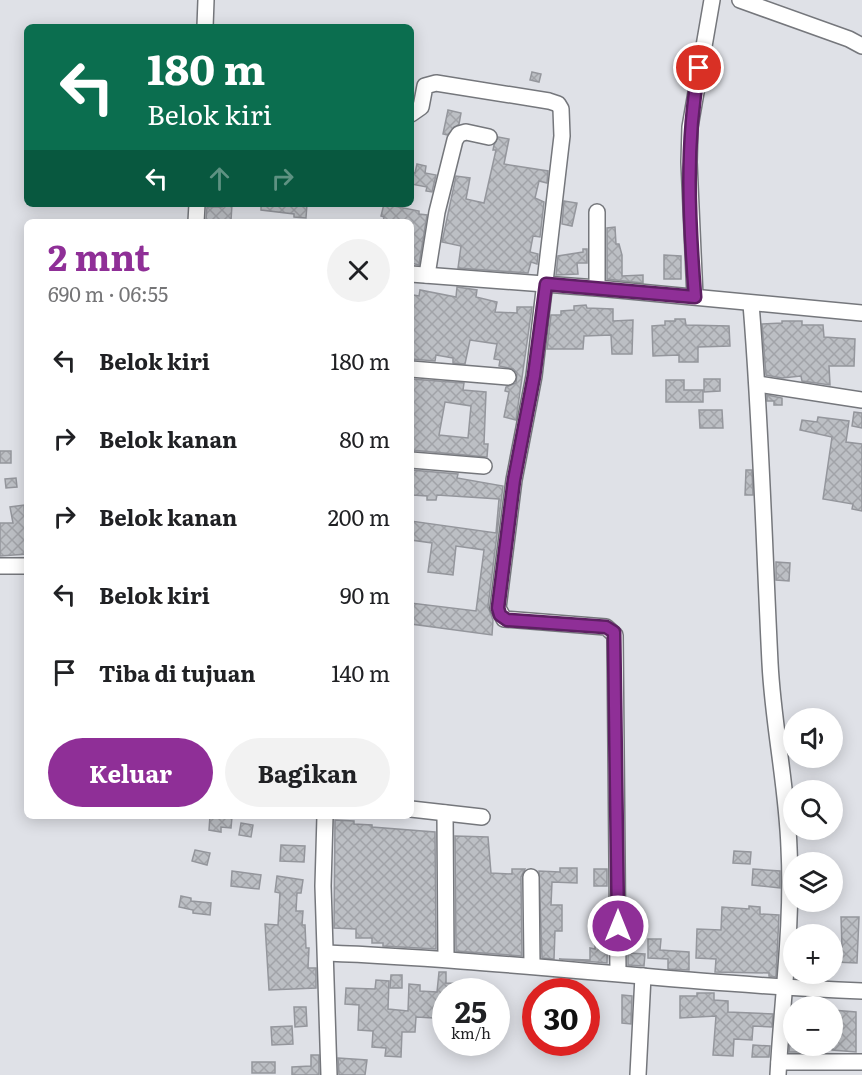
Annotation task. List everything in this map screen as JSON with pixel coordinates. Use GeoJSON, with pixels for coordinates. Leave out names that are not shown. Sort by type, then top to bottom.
{"type":"FeatureCollection","features":[{"type":"Feature","properties":{"kind":"street"},"geometry":{"type":"LineString","coordinates":[[205,24],[206,0]]}},
{"type":"Feature","properties":{"kind":"street"},"geometry":{"type":"LineString","coordinates":[[695,297],[690,204],[690,128],[712,0]]}},
{"type":"Feature","properties":{"kind":"street"},"geometry":{"type":"LineString","coordinates":[[740,0],[849,39],[862,46]]}},
{"type":"Feature","properties":{"kind":"street"},"geometry":{"type":"LineString","coordinates":[[414,112],[421,107],[422,91],[429,83],[461,85],[520,95],[549,101],[560,106],[562,136],[546,284],[534,376],[514,480],[498,608],[504,619],[606,627],[615,635],[618,973]]}},
{"type":"Feature","properties":{"kind":"street"},"geometry":{"type":"LineString","coordinates":[[489,137],[466,132],[459,134],[419,274],[862,313]]}},
{"type":"Feature","properties":{"kind":"street"},"geometry":{"type":"LineString","coordinates":[[597,212],[597,288]]}},
{"type":"Feature","properties":{"kind":"street"},"geometry":{"type":"LineString","coordinates":[[751,304],[758,384],[770,662],[789,847],[785,988],[778,1068],[862,1062]]}},
{"type":"Feature","properties":{"kind":"street"},"geometry":{"type":"LineString","coordinates":[[414,369],[508,377]]}},
{"type":"Feature","properties":{"kind":"street"},"geometry":{"type":"LineString","coordinates":[[758,384],[862,400]]}},
{"type":"Feature","properties":{"kind":"street"},"geometry":{"type":"LineString","coordinates":[[414,460],[484,466]]}},
{"type":"Feature","properties":{"kind":"street"},"geometry":{"type":"LineString","coordinates":[[0,566],[24,566]]}},
{"type":"Feature","properties":{"kind":"street"},"geometry":{"type":"LineString","coordinates":[[414,808],[482,817]]}},
{"type":"Feature","properties":{"kind":"street"},"geometry":{"type":"LineString","coordinates":[[445,813],[446,959]]}},
{"type":"Feature","properties":{"kind":"street"},"geometry":{"type":"LineString","coordinates":[[325,819],[323,886],[327,953],[329,1075]]}},
{"type":"Feature","properties":{"kind":"street"},"geometry":{"type":"LineString","coordinates":[[531,877],[532,965]]}},
{"type":"Feature","properties":{"kind":"street"},"geometry":{"type":"LineString","coordinates":[[327,953],[532,965],[785,988],[862,991]]}},
{"type":"Feature","properties":{"kind":"street"},"geometry":{"type":"LineString","coordinates":[[638,1075],[643,976]]}},
{"type":"Feature","properties":{"kind":"building"},"geometry":{"type":"Polygon","coordinates":[[[532,72],[541,74],[539,82],[530,80],[532,72]]]}},
{"type":"Feature","properties":{"kind":"building"},"geometry":{"type":"Polygon","coordinates":[[[448,110],[461,113],[459,124],[447,135],[443,134],[448,110]]]}},
{"type":"Feature","properties":{"kind":"building"},"geometry":{"type":"Polygon","coordinates":[[[498,137],[509,139],[504,164],[548,171],[547,183],[539,181],[535,198],[544,202],[540,237],[533,236],[530,252],[538,254],[537,264],[531,262],[528,273],[458,268],[461,246],[442,242],[456,176],[470,178],[466,199],[484,203],[496,150],[493,150],[494,145],[498,137]]]}},
{"type":"Feature","properties":{"kind":"building"},"geometry":{"type":"Polygon","coordinates":[[[417,164],[426,166],[425,173],[436,175],[432,192],[426,191],[427,187],[414,185],[417,164]]]}},
{"type":"Feature","properties":{"kind":"building"},"geometry":{"type":"Polygon","coordinates":[[[564,201],[577,203],[572,226],[562,224],[564,201]]]}},
{"type":"Feature","properties":{"kind":"building"},"geometry":{"type":"Polygon","coordinates":[[[207,207],[232,207],[231,219],[206,219],[207,207]]]}},
{"type":"Feature","properties":{"kind":"building"},"geometry":{"type":"Polygon","coordinates":[[[261,207],[307,207],[306,218],[294,217],[294,214],[261,210],[261,207]]]}},
{"type":"Feature","properties":{"kind":"building"},"geometry":{"type":"Polygon","coordinates":[[[383,207],[399,207],[427,215],[419,265],[414,264],[414,219],[384,219],[381,216],[383,207]]]}},
{"type":"Feature","properties":{"kind":"building"},"geometry":{"type":"Polygon","coordinates":[[[615,227],[616,244],[619,244],[622,255],[622,276],[643,275],[643,283],[607,279],[607,228],[615,227]]]}},
{"type":"Feature","properties":{"kind":"building"},"geometry":{"type":"Polygon","coordinates":[[[583,249],[587,249],[587,263],[577,263],[578,274],[556,275],[558,256],[583,252],[583,249]]]}},
{"type":"Feature","properties":{"kind":"building"},"geometry":{"type":"Polygon","coordinates":[[[664,255],[681,256],[681,279],[664,279],[664,255]]]}},
{"type":"Feature","properties":{"kind":"building"},"geometry":{"type":"Polygon","coordinates":[[[457,287],[477,290],[476,297],[497,302],[495,312],[517,313],[517,307],[532,307],[516,420],[504,417],[509,392],[505,391],[506,387],[516,383],[517,373],[513,369],[499,366],[500,360],[494,359],[497,344],[470,340],[465,364],[453,363],[453,358],[436,355],[435,361],[414,359],[414,295],[419,296],[420,290],[456,297],[457,287]]]}},
{"type":"Feature","properties":{"kind":"building"},"geometry":{"type":"Polygon","coordinates":[[[586,305],[587,308],[613,309],[613,321],[633,320],[632,354],[612,354],[611,335],[584,336],[583,349],[547,349],[551,315],[561,315],[561,311],[574,310],[574,306],[586,305]]]}},
{"type":"Feature","properties":{"kind":"building"},"geometry":{"type":"Polygon","coordinates":[[[675,319],[685,319],[686,325],[729,326],[730,346],[698,347],[698,362],[679,362],[679,355],[653,356],[652,326],[665,325],[665,321],[675,321],[675,319]]]}},
{"type":"Feature","properties":{"kind":"building"},"geometry":{"type":"Polygon","coordinates":[[[782,321],[802,321],[802,325],[823,325],[824,337],[855,339],[854,366],[829,366],[830,385],[802,381],[801,376],[782,378],[766,375],[762,324],[782,323],[782,321]]]}},
{"type":"Feature","properties":{"kind":"building"},"geometry":{"type":"Polygon","coordinates":[[[414,379],[464,383],[463,390],[486,392],[484,444],[488,444],[487,457],[414,450],[414,379]],[[445,402],[439,435],[468,438],[471,406],[445,402]]]}},
{"type":"Feature","properties":{"kind":"building"},"geometry":{"type":"Polygon","coordinates":[[[704,379],[720,379],[720,391],[704,392],[704,379]]]}},
{"type":"Feature","properties":{"kind":"building"},"geometry":{"type":"Polygon","coordinates":[[[666,380],[684,380],[684,390],[703,390],[703,402],[666,402],[666,380]]]}},
{"type":"Feature","properties":{"kind":"building"},"geometry":{"type":"Polygon","coordinates":[[[767,395],[782,398],[782,405],[774,405],[774,401],[767,401],[767,395]]]}},
{"type":"Feature","properties":{"kind":"building"},"geometry":{"type":"Polygon","coordinates":[[[699,410],[722,410],[723,428],[700,428],[699,410]]]}},
{"type":"Feature","properties":{"kind":"building"},"geometry":{"type":"Polygon","coordinates":[[[854,412],[862,413],[862,428],[852,426],[854,412]]]}},
{"type":"Feature","properties":{"kind":"building"},"geometry":{"type":"Polygon","coordinates":[[[818,417],[849,421],[846,442],[862,444],[862,511],[852,509],[853,504],[823,499],[832,437],[800,430],[802,420],[817,422],[818,417]]]}},
{"type":"Feature","properties":{"kind":"building"},"geometry":{"type":"Polygon","coordinates":[[[0,451],[11,451],[11,463],[0,463],[0,451]]]}},
{"type":"Feature","properties":{"kind":"building"},"geometry":{"type":"Polygon","coordinates":[[[414,470],[458,474],[457,478],[503,486],[488,607],[493,620],[492,635],[414,624],[414,603],[476,611],[484,550],[456,546],[453,575],[428,572],[432,543],[414,540],[414,521],[496,533],[499,499],[437,495],[436,500],[427,500],[427,496],[414,495],[414,470]]]}},
{"type":"Feature","properties":{"kind":"building"},"geometry":{"type":"Polygon","coordinates":[[[746,470],[752,470],[753,495],[745,495],[746,470]]]}},
{"type":"Feature","properties":{"kind":"building"},"geometry":{"type":"Polygon","coordinates":[[[16,478],[17,487],[6,488],[5,479],[16,478]]]}},
{"type":"Feature","properties":{"kind":"building"},"geometry":{"type":"Polygon","coordinates":[[[24,505],[24,554],[0,556],[0,523],[13,523],[10,507],[24,505]]]}},
{"type":"Feature","properties":{"kind":"building"},"geometry":{"type":"Polygon","coordinates":[[[776,562],[790,563],[789,581],[776,580],[776,562]]]}},
{"type":"Feature","properties":{"kind":"building"},"geometry":{"type":"Polygon","coordinates":[[[210,819],[232,819],[231,828],[221,827],[221,832],[209,830],[210,819]]]}},
{"type":"Feature","properties":{"kind":"building"},"geometry":{"type":"Polygon","coordinates":[[[335,820],[354,821],[354,824],[372,825],[372,827],[435,832],[436,949],[383,946],[383,943],[372,943],[372,938],[356,938],[356,929],[334,928],[335,820]]]}},
{"type":"Feature","properties":{"kind":"building"},"geometry":{"type":"Polygon","coordinates":[[[241,823],[253,825],[251,837],[239,835],[241,823]]]}},
{"type":"Feature","properties":{"kind":"building"},"geometry":{"type":"Polygon","coordinates":[[[455,836],[488,837],[491,873],[512,874],[512,869],[525,869],[521,877],[522,956],[456,951],[455,836]]]}},
{"type":"Feature","properties":{"kind":"building"},"geometry":{"type":"Polygon","coordinates":[[[281,845],[305,846],[304,862],[280,861],[281,845]]]}},
{"type":"Feature","properties":{"kind":"building"},"geometry":{"type":"Polygon","coordinates":[[[195,850],[210,853],[207,865],[192,861],[195,850]]]}},
{"type":"Feature","properties":{"kind":"building"},"geometry":{"type":"Polygon","coordinates":[[[734,851],[751,852],[750,864],[733,863],[734,851]]]}},
{"type":"Feature","properties":{"kind":"building"},"geometry":{"type":"Polygon","coordinates":[[[560,868],[577,868],[577,883],[552,882],[551,905],[562,905],[562,931],[555,931],[554,959],[542,958],[539,871],[560,872],[560,868]]]}},
{"type":"Feature","properties":{"kind":"building"},"geometry":{"type":"Polygon","coordinates":[[[594,869],[607,869],[607,886],[594,886],[594,869]]]}},
{"type":"Feature","properties":{"kind":"building"},"geometry":{"type":"Polygon","coordinates":[[[753,869],[780,871],[780,888],[752,885],[753,869]]]}},
{"type":"Feature","properties":{"kind":"building"},"geometry":{"type":"Polygon","coordinates":[[[232,871],[261,875],[259,889],[231,886],[232,871]]]}},
{"type":"Feature","properties":{"kind":"building"},"geometry":{"type":"Polygon","coordinates":[[[277,876],[303,880],[301,893],[297,893],[296,911],[303,911],[302,925],[305,925],[306,948],[309,948],[308,968],[316,968],[316,988],[269,990],[265,924],[278,925],[280,893],[275,892],[277,876]]]}},
{"type":"Feature","properties":{"kind":"building"},"geometry":{"type":"Polygon","coordinates":[[[181,896],[191,898],[191,901],[211,903],[210,915],[193,913],[193,910],[179,907],[181,896]]]}},
{"type":"Feature","properties":{"kind":"building"},"geometry":{"type":"Polygon","coordinates":[[[749,906],[760,907],[760,914],[779,915],[776,977],[769,976],[769,973],[715,972],[716,959],[696,958],[697,929],[721,930],[722,907],[749,909],[749,906]]]}},
{"type":"Feature","properties":{"kind":"building"},"geometry":{"type":"Polygon","coordinates":[[[841,917],[859,917],[857,963],[843,962],[841,917]]]}},
{"type":"Feature","properties":{"kind":"building"},"geometry":{"type":"Polygon","coordinates":[[[596,919],[608,920],[607,963],[559,959],[590,960],[590,948],[595,949],[596,919]]]}},
{"type":"Feature","properties":{"kind":"building"},"geometry":{"type":"Polygon","coordinates":[[[648,939],[661,939],[660,950],[689,952],[689,970],[668,969],[668,959],[648,958],[648,939]]]}},
{"type":"Feature","properties":{"kind":"building"},"geometry":{"type":"Polygon","coordinates":[[[628,953],[645,954],[644,966],[628,965],[628,953]]]}},
{"type":"Feature","properties":{"kind":"building"},"geometry":{"type":"Polygon","coordinates":[[[439,972],[446,972],[446,978],[438,978],[439,972]]]}},
{"type":"Feature","properties":{"kind":"building"},"geometry":{"type":"Polygon","coordinates":[[[391,975],[402,975],[402,988],[390,988],[391,975]]]}},
{"type":"Feature","properties":{"kind":"building"},"geometry":{"type":"Polygon","coordinates":[[[376,980],[389,981],[388,1009],[408,1011],[409,984],[420,985],[420,991],[432,992],[432,1018],[416,1017],[415,1032],[402,1032],[401,1057],[385,1056],[386,1048],[372,1047],[373,1031],[358,1030],[359,1005],[345,1004],[346,988],[375,989],[376,980]]]}},
{"type":"Feature","properties":{"kind":"building"},"geometry":{"type":"Polygon","coordinates":[[[697,993],[714,993],[714,1000],[728,1001],[728,1012],[773,1014],[772,1027],[753,1026],[752,1040],[734,1039],[733,1056],[713,1055],[716,1016],[680,1018],[680,996],[697,996],[697,993]]]}},
{"type":"Feature","properties":{"kind":"building"},"geometry":{"type":"Polygon","coordinates":[[[622,995],[632,996],[631,1024],[622,1023],[622,995]]]}},
{"type":"Feature","properties":{"kind":"building"},"geometry":{"type":"Polygon","coordinates":[[[294,1007],[306,1007],[307,1026],[295,1027],[294,1007]]]}},
{"type":"Feature","properties":{"kind":"building"},"geometry":{"type":"Polygon","coordinates":[[[843,1011],[856,1012],[856,1052],[843,1051],[843,1011]]]}},
{"type":"Feature","properties":{"kind":"building"},"geometry":{"type":"Polygon","coordinates":[[[292,1026],[293,1044],[272,1045],[271,1027],[292,1026]]]}},
{"type":"Feature","properties":{"kind":"building"},"geometry":{"type":"Polygon","coordinates":[[[753,1045],[770,1046],[769,1057],[752,1057],[753,1045]]]}},
{"type":"Feature","properties":{"kind":"building"},"geometry":{"type":"Polygon","coordinates":[[[311,1055],[319,1055],[319,1075],[292,1075],[292,1067],[311,1066],[311,1055]]]}},
{"type":"Feature","properties":{"kind":"building"},"geometry":{"type":"Polygon","coordinates":[[[338,1058],[367,1060],[365,1075],[339,1075],[338,1058]]]}},
{"type":"Feature","properties":{"kind":"building"},"geometry":{"type":"Polygon","coordinates":[[[252,1062],[275,1062],[275,1073],[252,1073],[252,1062]]]}},
{"type":"Feature","properties":{"kind":"route"},"geometry":{"type":"LineString","coordinates":[[618,926],[616,639],[614,632],[606,627],[507,620],[500,615],[498,608],[514,480],[534,376],[546,284],[695,297],[689,162],[690,128],[699,68]]}}]}
